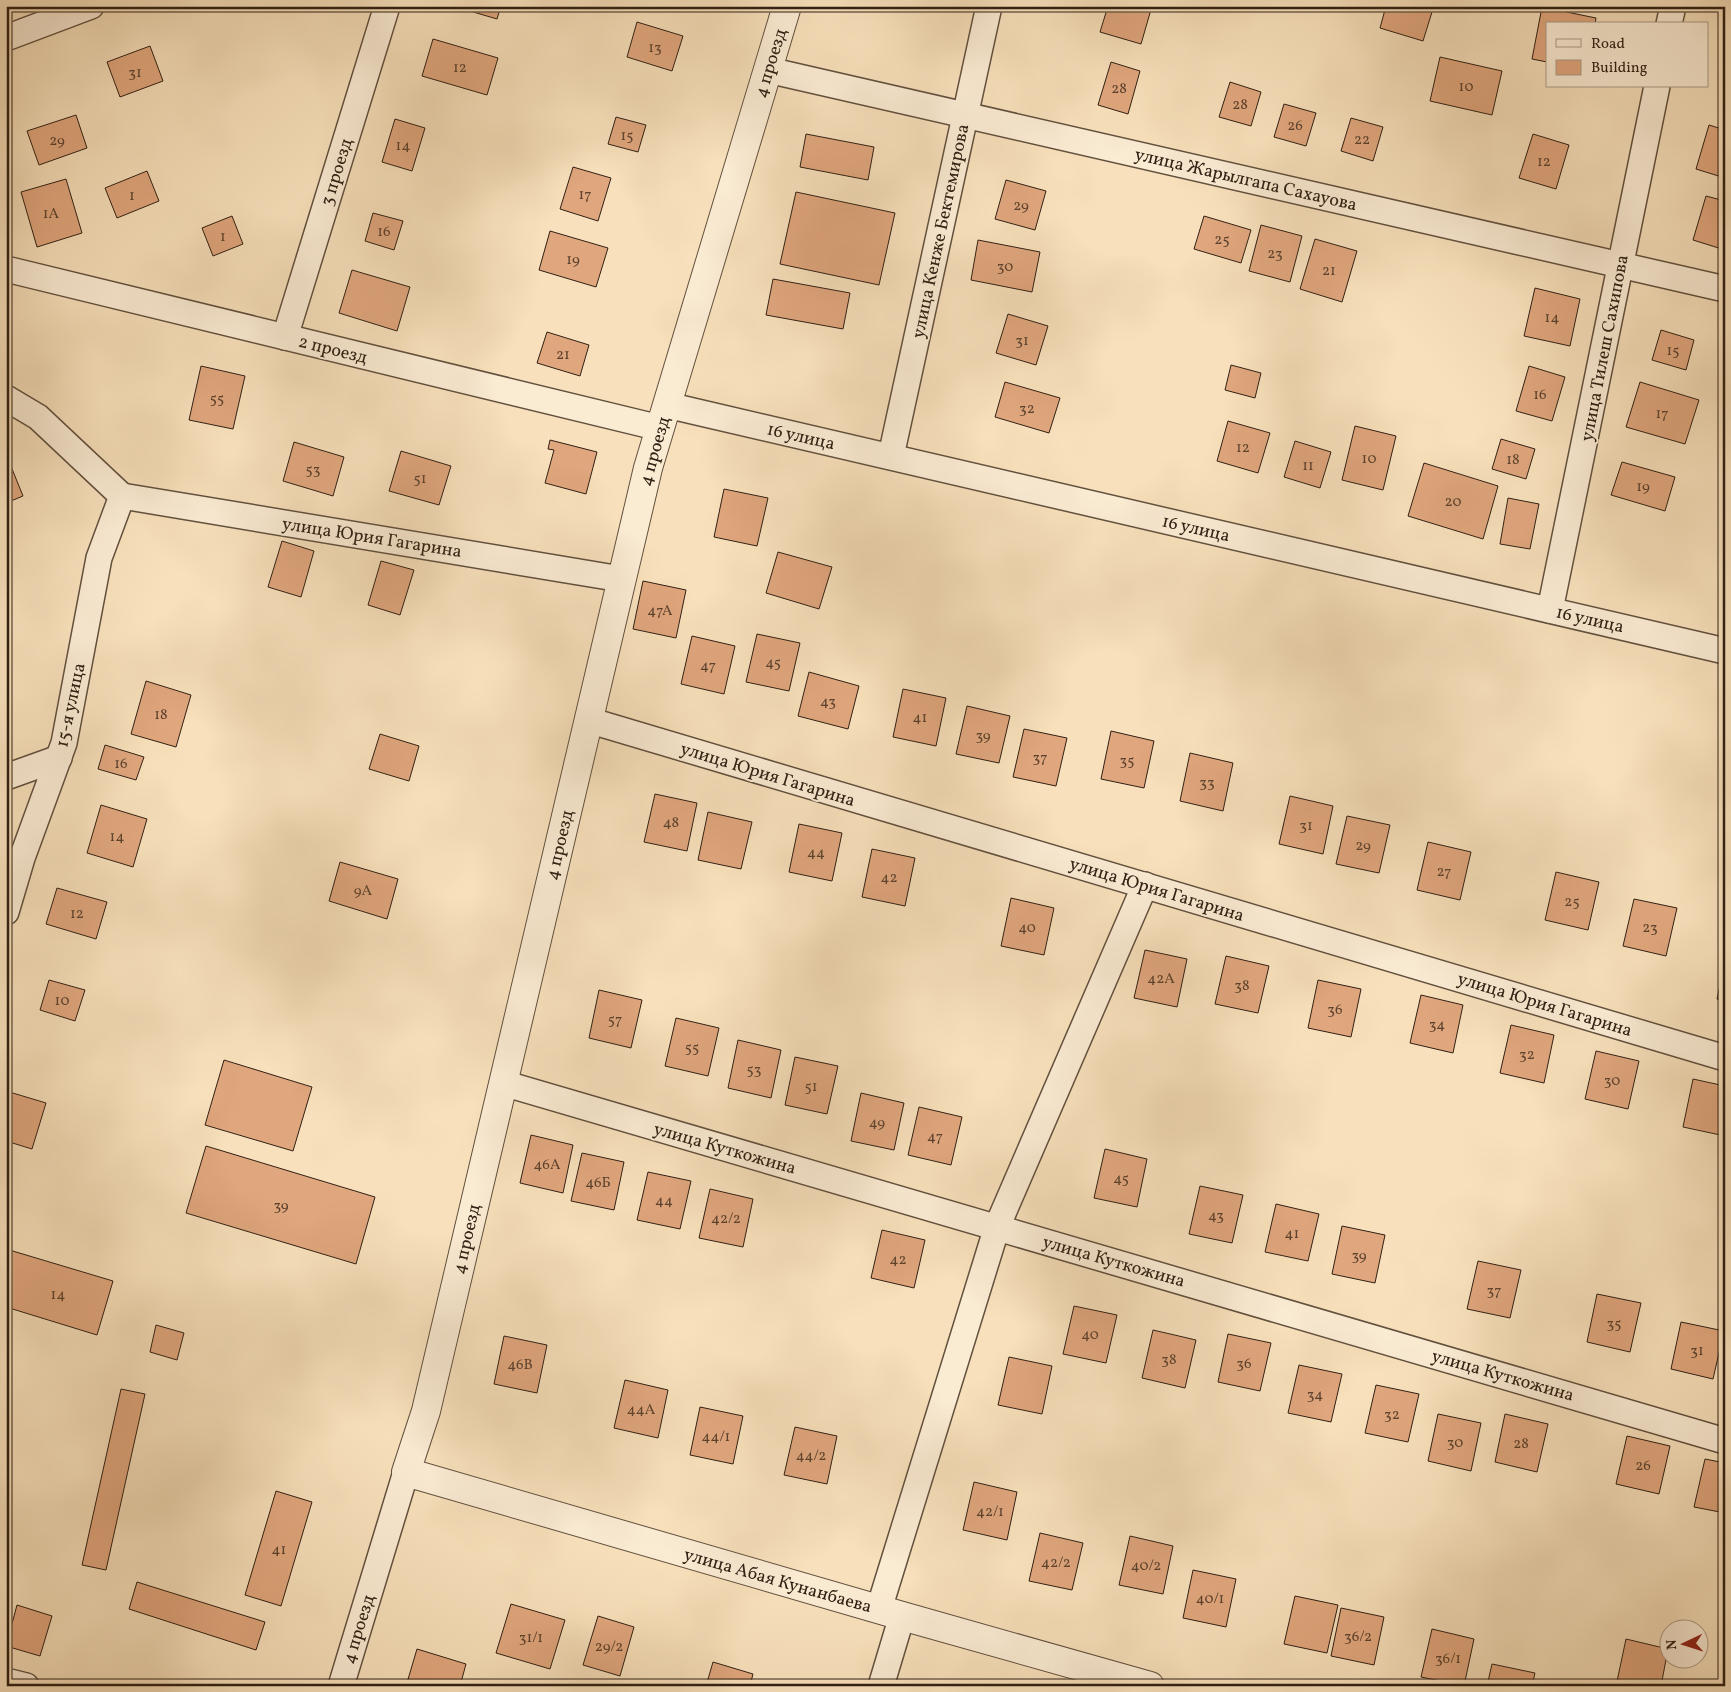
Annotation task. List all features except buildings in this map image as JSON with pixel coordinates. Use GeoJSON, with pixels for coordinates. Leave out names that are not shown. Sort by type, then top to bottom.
{"type":"FeatureCollection","features":[{"type":"Feature","properties":{"kind":"street"},"geometry":{"type":"LineString","coordinates":[[6,38],[91,6]]}},
{"type":"Feature","properties":{"kind":"street","name":"3 проезд"},"geometry":{"type":"LineString","coordinates":[[285,337],[387,6]]}},
{"type":"Feature","properties":{"kind":"street","name":"4 проезд"},"geometry":{"type":"LineString","coordinates":[[341,1686],[426,1411],[648,468],[787,6]]}},
{"type":"Feature","properties":{"kind":"street","name":"улица Кенже Бектемирова"},"geometry":{"type":"LineString","coordinates":[[891,456],[989,6]]}},
{"type":"Feature","properties":{"kind":"street"},"geometry":{"type":"LineString","coordinates":[[1669,22],[1673,6]]}},
{"type":"Feature","properties":{"kind":"street","name":"улица Жарылгапа Сахауова"},"geometry":{"type":"LineString","coordinates":[[768,70],[1725,289]]}},
{"type":"Feature","properties":{"kind":"street","name":"улица Тилеш Сахипова"},"geometry":{"type":"LineString","coordinates":[[1550,610],[1657,88]]}},
{"type":"Feature","properties":{"kind":"street","name":"2 проезд"},"geometry":{"type":"LineString","coordinates":[[6,270],[285,337],[663,416]]}},
{"type":"Feature","properties":{"kind":"street"},"geometry":{"type":"LineString","coordinates":[[6,398],[38,417],[122,496]]}},
{"type":"Feature","properties":{"kind":"street","name":"16 улица"},"geometry":{"type":"LineString","coordinates":[[663,416],[891,456],[1725,651]]}},
{"type":"Feature","properties":{"kind":"street"},"geometry":{"type":"LineString","coordinates":[[6,420],[38,417]]}},
{"type":"Feature","properties":{"kind":"street","name":"улица Юрия Гагарина"},"geometry":{"type":"LineString","coordinates":[[122,496],[622,579]]}},
{"type":"Feature","properties":{"kind":"street","name":"15-я улица"},"geometry":{"type":"LineString","coordinates":[[6,912],[22,858],[64,742],[98,558],[122,496]]}},
{"type":"Feature","properties":{"kind":"street","name":"улица Юрия Гагарина"},"geometry":{"type":"LineString","coordinates":[[588,720],[1725,1058]]}},
{"type":"Feature","properties":{"kind":"street"},"geometry":{"type":"LineString","coordinates":[[6,777],[59,758]]}},
{"type":"Feature","properties":{"kind":"street"},"geometry":{"type":"LineString","coordinates":[[881,1686],[890,1613],[997,1227],[1145,885]]}},
{"type":"Feature","properties":{"kind":"street","name":"улица Куткожина"},"geometry":{"type":"LineString","coordinates":[[503,1083],[1725,1441]]}},
{"type":"Feature","properties":{"kind":"street","name":"улица Абая Кунанбаева"},"geometry":{"type":"LineString","coordinates":[[406,1472],[890,1613],[1150,1686]]}},
{"type":"Feature","properties":{"kind":"street"},"geometry":{"type":"LineString","coordinates":[[6,1681],[26,1686]]}}]}
